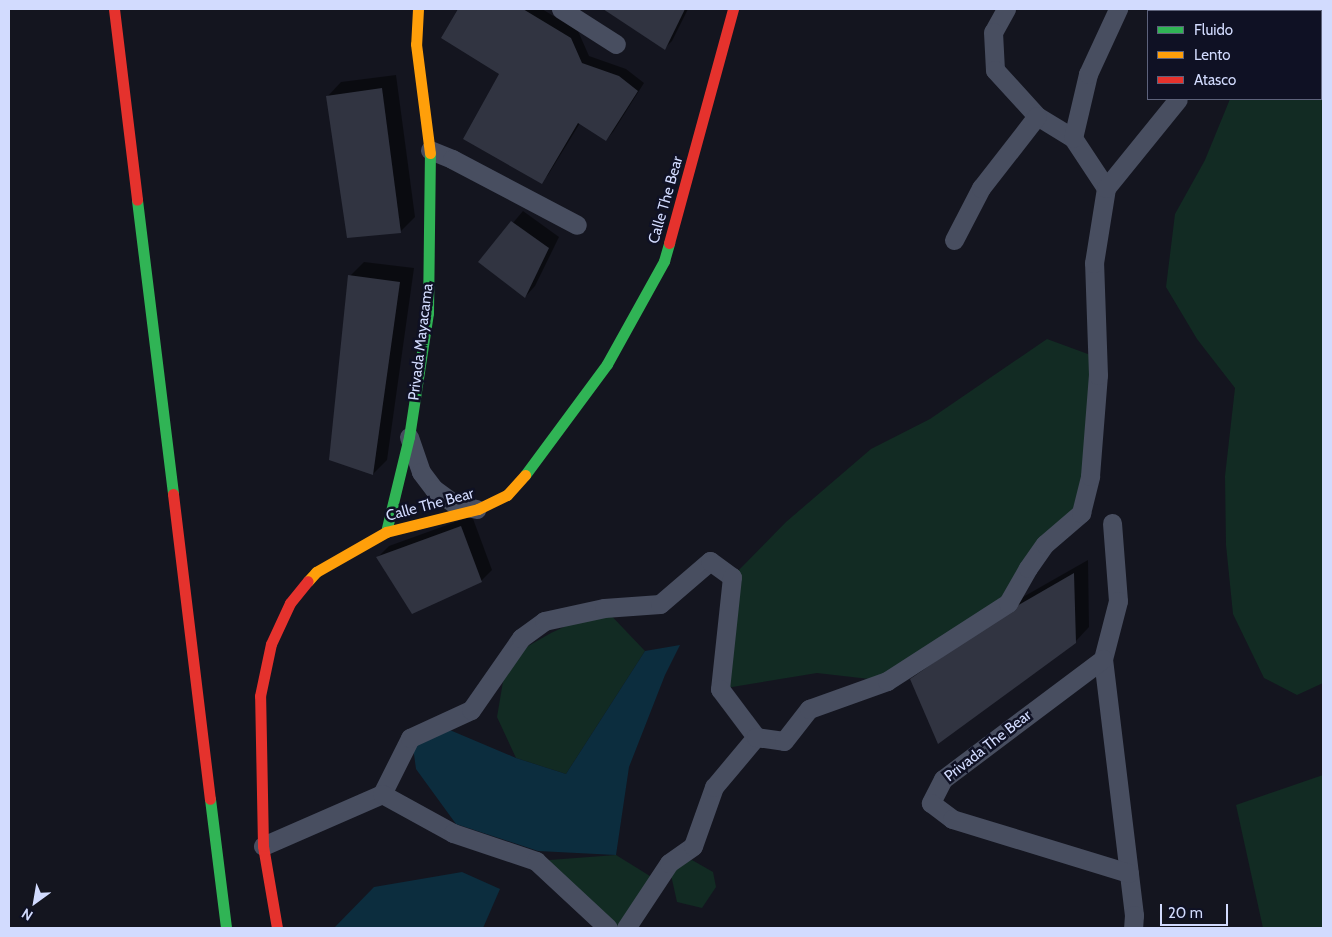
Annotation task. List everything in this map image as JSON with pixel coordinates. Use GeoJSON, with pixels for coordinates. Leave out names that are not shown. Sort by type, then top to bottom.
{"type":"FeatureCollection","features":[{"type":"Feature","properties":{"kind":"street"},"geometry":{"type":"LineString","coordinates":[[114,9],[226,928]]}},
{"type":"Feature","properties":{"kind":"street","name":"Privada Mayacama"},"geometry":{"type":"LineString","coordinates":[[386,532],[409,437],[428,313],[430,150],[416,44],[418,9]]}},
{"type":"Feature","properties":{"kind":"street"},"geometry":{"type":"LineString","coordinates":[[560,9],[616,44]]}},
{"type":"Feature","properties":{"kind":"street","name":"Calle The Bear"},"geometry":{"type":"LineString","coordinates":[[277,928],[263,846],[260,696],[271,644],[290,603],[316,572],[386,532],[478,509],[507,495],[525,475],[607,364],[664,261],[733,9]]}},
{"type":"Feature","properties":{"kind":"street"},"geometry":{"type":"LineString","coordinates":[[1006,9],[993,32],[995,70],[1037,116],[1073,138],[1106,188]]}},
{"type":"Feature","properties":{"kind":"street"},"geometry":{"type":"LineString","coordinates":[[1073,138],[1088,74],[1118,9]]}},
{"type":"Feature","properties":{"kind":"street"},"geometry":{"type":"LineString","coordinates":[[263,846],[382,794],[410,738],[471,710],[521,638],[544,621],[604,608],[660,604],[710,561],[732,577],[720,689],[756,736],[784,741],[809,709],[887,681],[1008,603],[1028,568],[1045,544],[1081,513],[1090,476],[1098,374],[1094,263],[1106,188],[1177,100]]}},
{"type":"Feature","properties":{"kind":"street"},"geometry":{"type":"LineString","coordinates":[[954,240],[981,188],[1037,116]]}},
{"type":"Feature","properties":{"kind":"street"},"geometry":{"type":"LineString","coordinates":[[430,150],[452,158],[576,225]]}},
{"type":"Feature","properties":{"kind":"street"},"geometry":{"type":"LineString","coordinates":[[409,437],[420,472],[434,489],[456,505],[478,509]]}},
{"type":"Feature","properties":{"kind":"street"},"geometry":{"type":"LineString","coordinates":[[1112,524],[1118,601],[1103,659],[1134,915],[1133,928]]}},
{"type":"Feature","properties":{"kind":"street","name":"Privada The Bear"},"geometry":{"type":"LineString","coordinates":[[1103,659],[943,779],[931,803],[952,819],[1129,872]]}},
{"type":"Feature","properties":{"kind":"street"},"geometry":{"type":"LineString","coordinates":[[626,928],[669,863],[693,846],[714,787],[756,736]]}},
{"type":"Feature","properties":{"kind":"street"},"geometry":{"type":"LineString","coordinates":[[382,794],[453,833],[536,861],[608,928]]}},
{"type":"Feature","properties":{"kind":"green space"},"geometry":{"type":"Polygon","coordinates":[[[1323,37],[1323,683],[1297,695],[1264,678],[1233,614],[1226,545],[1225,476],[1235,388],[1197,339],[1166,287],[1175,214],[1205,160],[1230,100],[1322,100],[1323,37]]]}},
{"type":"Feature","properties":{"kind":"green space"},"geometry":{"type":"Polygon","coordinates":[[[1047,339],[1096,357],[1081,513],[1008,603],[887,681],[817,673],[720,689],[732,577],[786,522],[871,449],[930,419],[1047,339]]]}},
{"type":"Feature","properties":{"kind":"green space"},"geometry":{"type":"Polygon","coordinates":[[[604,608],[645,651],[566,774],[516,758],[497,717],[507,658],[551,633],[604,608]]]}},
{"type":"Feature","properties":{"kind":"green space"},"geometry":{"type":"Polygon","coordinates":[[[1323,775],[1323,928],[1263,928],[1236,805],[1323,775]]]}},
{"type":"Feature","properties":{"kind":"green space"},"geometry":{"type":"Polygon","coordinates":[[[616,855],[658,881],[626,928],[608,928],[536,861],[616,855]]]}},
{"type":"Feature","properties":{"kind":"green space"},"geometry":{"type":"Polygon","coordinates":[[[692,860],[713,872],[716,887],[702,908],[677,902],[669,866],[692,860]]]}},
{"type":"Feature","properties":{"kind":"water"},"geometry":{"type":"Polygon","coordinates":[[[680,645],[665,675],[629,767],[616,855],[538,851],[456,824],[416,769],[413,747],[445,728],[516,758],[566,774],[645,651],[680,645]]]}},
{"type":"Feature","properties":{"kind":"water"},"geometry":{"type":"Polygon","coordinates":[[[462,872],[500,889],[483,928],[334,928],[374,887],[462,872]]]}},
{"type":"Feature","properties":{"kind":"building"},"geometry":{"type":"Polygon","coordinates":[[[458,9],[523,9],[571,38],[582,63],[619,76],[638,91],[606,141],[578,123],[542,184],[463,139],[499,74],[441,38],[458,9]]]}},
{"type":"Feature","properties":{"kind":"building"},"geometry":{"type":"Polygon","coordinates":[[[603,9],[685,9],[665,50],[603,9]]]}},
{"type":"Feature","properties":{"kind":"building"},"geometry":{"type":"Polygon","coordinates":[[[382,88],[401,233],[347,238],[326,96],[382,88]]]}},
{"type":"Feature","properties":{"kind":"building"},"geometry":{"type":"Polygon","coordinates":[[[511,221],[549,248],[525,298],[478,262],[511,221]]]}},
{"type":"Feature","properties":{"kind":"building"},"geometry":{"type":"Polygon","coordinates":[[[348,275],[400,282],[373,475],[329,460],[348,275]]]}},
{"type":"Feature","properties":{"kind":"building"},"geometry":{"type":"Polygon","coordinates":[[[461,526],[482,582],[412,614],[376,557],[461,526]]]}},
{"type":"Feature","properties":{"kind":"building"},"geometry":{"type":"Polygon","coordinates":[[[1074,573],[1076,643],[938,744],[910,679],[1008,611],[1074,573]]]}},
{"type":"Feature","properties":{"kind":"traffic: fast"},"geometry":{"type":"LineString","coordinates":[[386,532],[409,437],[428,313],[430,153]]}},
{"type":"Feature","properties":{"kind":"traffic: fast"},"geometry":{"type":"LineString","coordinates":[[137,200],[173,494]]}},
{"type":"Feature","properties":{"kind":"traffic: fast"},"geometry":{"type":"LineString","coordinates":[[525,475],[607,364],[664,261],[669,243]]}},
{"type":"Feature","properties":{"kind":"traffic: fast"},"geometry":{"type":"LineString","coordinates":[[210,799],[226,928]]}},
{"type":"Feature","properties":{"kind":"traffic: slow"},"geometry":{"type":"LineString","coordinates":[[418,9],[416,44],[430,153]]}},
{"type":"Feature","properties":{"kind":"traffic: slow"},"geometry":{"type":"LineString","coordinates":[[308,581],[316,572],[386,532],[478,509],[507,495],[525,475]]}},
{"type":"Feature","properties":{"kind":"traffic: jam"},"geometry":{"type":"LineString","coordinates":[[114,9],[137,200]]}},
{"type":"Feature","properties":{"kind":"traffic: jam"},"geometry":{"type":"LineString","coordinates":[[669,243],[733,9]]}},
{"type":"Feature","properties":{"kind":"traffic: jam"},"geometry":{"type":"LineString","coordinates":[[173,494],[210,799]]}},
{"type":"Feature","properties":{"kind":"traffic: jam"},"geometry":{"type":"LineString","coordinates":[[277,928],[263,846],[260,696],[271,644],[290,603],[308,581]]}}]}
